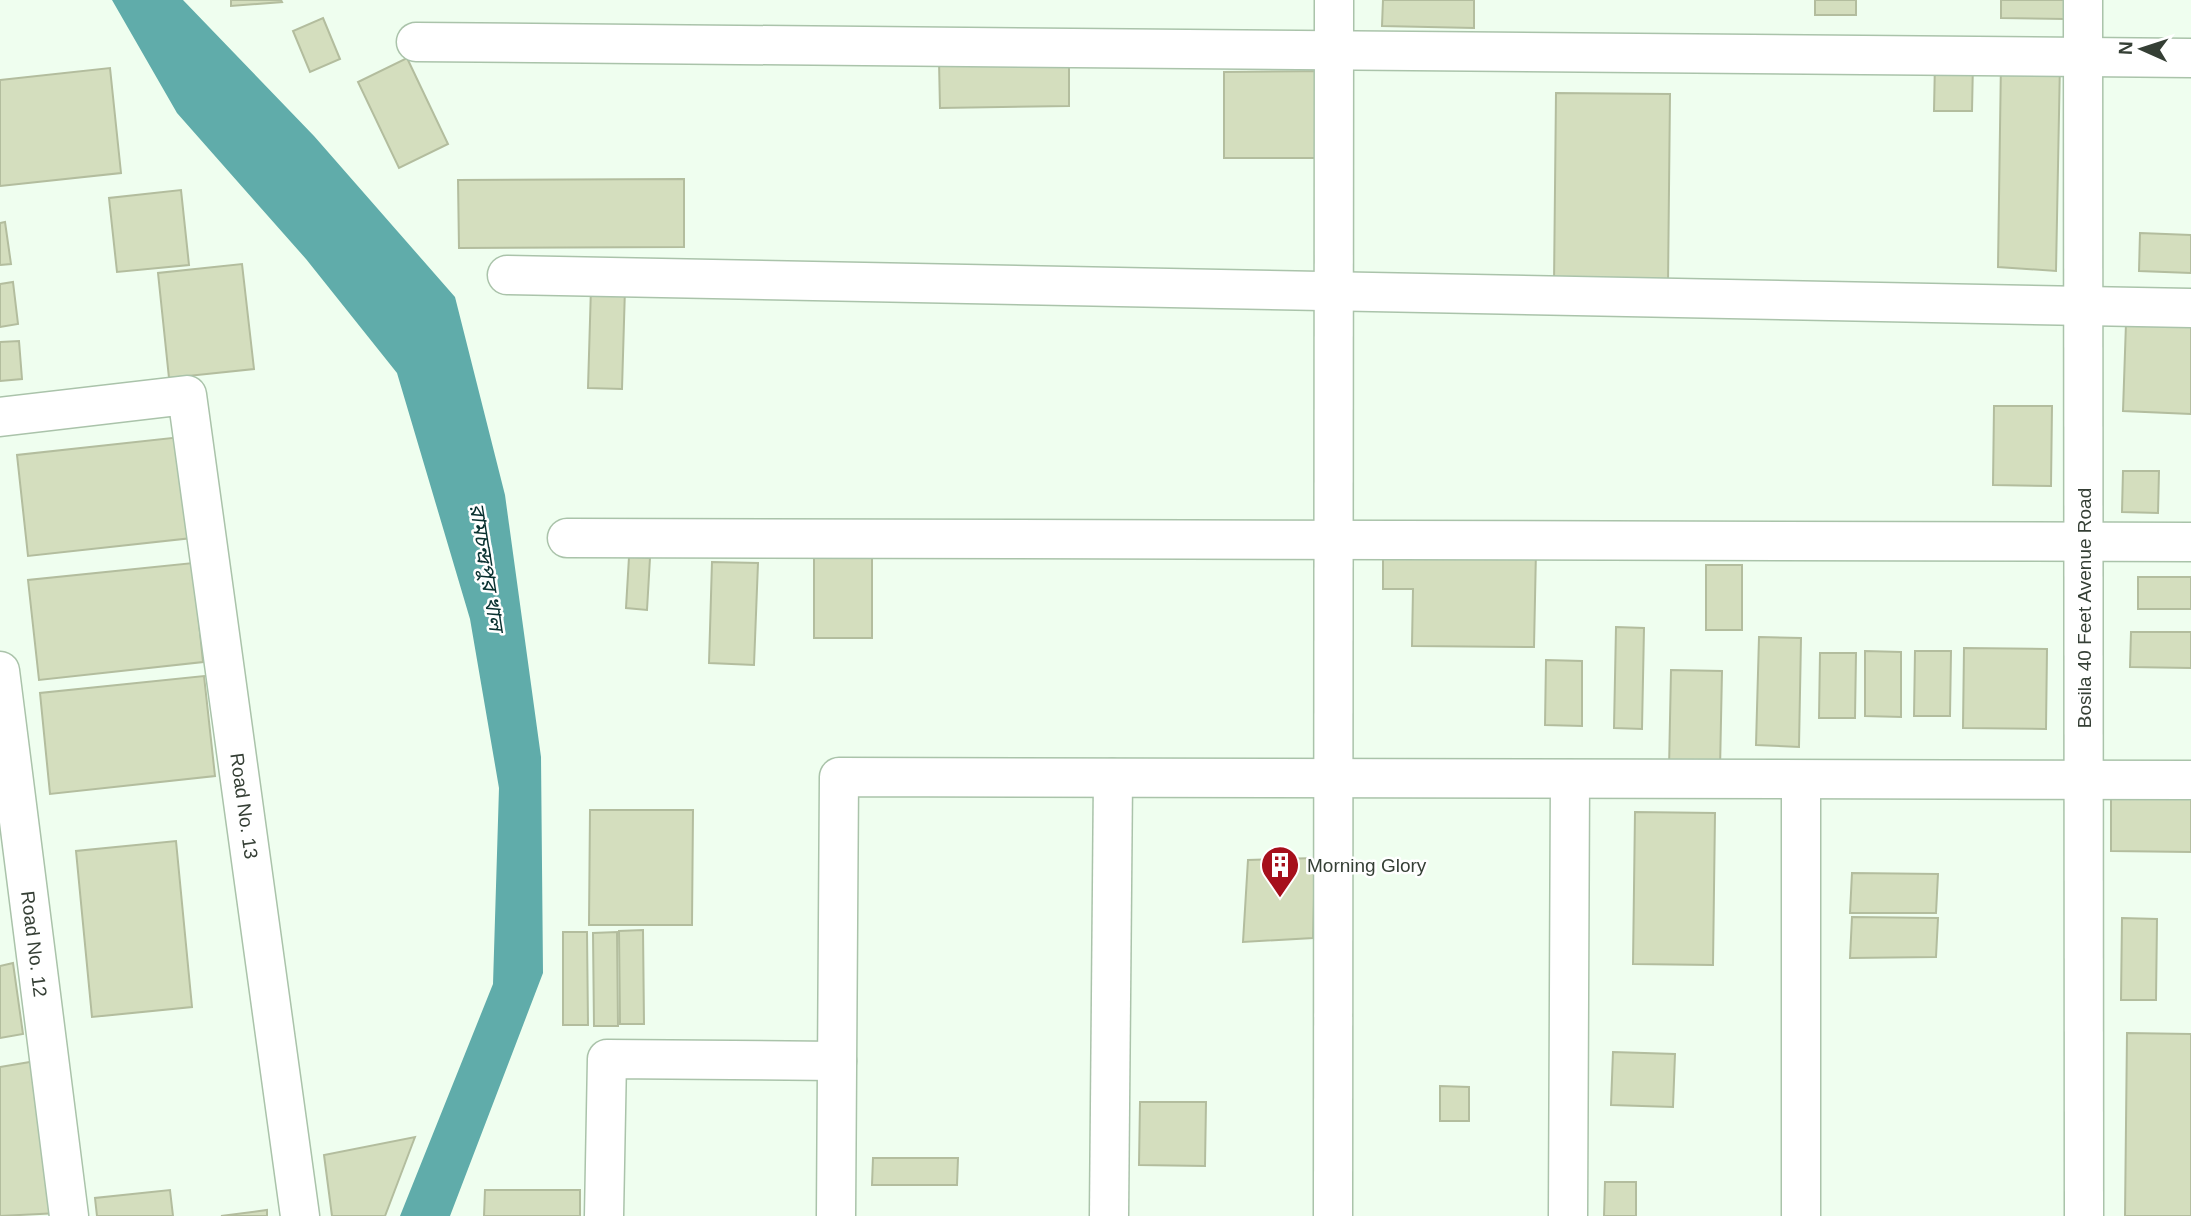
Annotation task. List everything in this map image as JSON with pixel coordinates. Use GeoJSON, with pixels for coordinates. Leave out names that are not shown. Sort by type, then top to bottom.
{"type":"FeatureCollection","features":[{"type":"Feature","properties":{"kind":"street"},"geometry":{"type":"LineString","coordinates":[[1333,1216],[1334,0]]}},
{"type":"Feature","properties":{"kind":"street","name":"Bosila 40 Feet Avenue Road"},"geometry":{"type":"LineString","coordinates":[[2083,0],[2084,1216]]}},
{"type":"Feature","properties":{"kind":"street"},"geometry":{"type":"LineString","coordinates":[[416,42],[2191,58]]}},
{"type":"Feature","properties":{"kind":"street"},"geometry":{"type":"LineString","coordinates":[[507,275],[2191,307]]}},
{"type":"Feature","properties":{"kind":"street","name":"Road No. 13"},"geometry":{"type":"LineString","coordinates":[[0,417],[187,395],[300,1216]]}},
{"type":"Feature","properties":{"kind":"street"},"geometry":{"type":"LineString","coordinates":[[567,538],[2191,542]]}},
{"type":"Feature","properties":{"kind":"street","name":"Road No. 12"},"geometry":{"type":"LineString","coordinates":[[0,671],[69,1216]]}},
{"type":"Feature","properties":{"kind":"street"},"geometry":{"type":"LineString","coordinates":[[836,1216],[839,777],[2191,780]]}},
{"type":"Feature","properties":{"kind":"street"},"geometry":{"type":"LineString","coordinates":[[1109,1216],[1113,778]]}},
{"type":"Feature","properties":{"kind":"street"},"geometry":{"type":"LineString","coordinates":[[1568,1216],[1570,779]]}},
{"type":"Feature","properties":{"kind":"street"},"geometry":{"type":"LineString","coordinates":[[1801,780],[1801,1216]]}},
{"type":"Feature","properties":{"kind":"street"},"geometry":{"type":"LineString","coordinates":[[604,1216],[607,1059],[837,1061]]}},
{"type":"Feature","properties":{"kind":"water","name":"রামচন্দ্রপুর খাল"},"geometry":{"type":"Polygon","coordinates":[[[112,0],[183,0],[314,136],[455,297],[505,495],[541,757],[543,973],[450,1216],[400,1216],[493,984],[499,788],[470,619],[397,373],[306,259],[177,113],[112,0]]]}},
{"type":"Feature","properties":{"kind":"building"},"geometry":{"type":"Polygon","coordinates":[[[231,0],[281,0],[282,2],[231,6],[231,0]]]}},
{"type":"Feature","properties":{"kind":"building"},"geometry":{"type":"Polygon","coordinates":[[[1383,0],[1474,0],[1474,28],[1382,26],[1383,0]]]}},
{"type":"Feature","properties":{"kind":"building"},"geometry":{"type":"Polygon","coordinates":[[[1815,0],[1856,0],[1856,15],[1815,15],[1815,0]]]}},
{"type":"Feature","properties":{"kind":"building"},"geometry":{"type":"Polygon","coordinates":[[[2001,0],[2065,0],[2064,19],[2001,18],[2001,0]]]}},
{"type":"Feature","properties":{"kind":"building"},"geometry":{"type":"Polygon","coordinates":[[[323,18],[340,59],[310,72],[293,31],[323,18]]]}},
{"type":"Feature","properties":{"kind":"building"},"geometry":{"type":"Polygon","coordinates":[[[407,58],[448,144],[399,168],[358,82],[407,58]]]}},
{"type":"Feature","properties":{"kind":"building"},"geometry":{"type":"Polygon","coordinates":[[[1069,59],[1069,106],[940,108],[939,61],[1069,59]]]}},
{"type":"Feature","properties":{"kind":"building"},"geometry":{"type":"Polygon","coordinates":[[[2001,60],[2060,62],[2056,271],[1998,267],[2001,60]]]}},
{"type":"Feature","properties":{"kind":"building"},"geometry":{"type":"Polygon","coordinates":[[[1935,61],[1973,62],[1972,111],[1934,111],[1935,61]]]}},
{"type":"Feature","properties":{"kind":"building"},"geometry":{"type":"Polygon","coordinates":[[[110,68],[121,173],[0,186],[0,80],[110,68]]]}},
{"type":"Feature","properties":{"kind":"building"},"geometry":{"type":"Polygon","coordinates":[[[1335,71],[1335,158],[1224,158],[1224,72],[1335,71]]]}},
{"type":"Feature","properties":{"kind":"building"},"geometry":{"type":"Polygon","coordinates":[[[1556,93],[1670,94],[1668,285],[1554,284],[1556,93]]]}},
{"type":"Feature","properties":{"kind":"building"},"geometry":{"type":"Polygon","coordinates":[[[684,179],[684,247],[459,248],[458,180],[684,179]]]}},
{"type":"Feature","properties":{"kind":"building"},"geometry":{"type":"Polygon","coordinates":[[[181,190],[189,265],[117,272],[109,198],[181,190]]]}},
{"type":"Feature","properties":{"kind":"building"},"geometry":{"type":"Polygon","coordinates":[[[5,222],[11,264],[0,265],[0,223],[5,222]]]}},
{"type":"Feature","properties":{"kind":"building"},"geometry":{"type":"Polygon","coordinates":[[[2140,233],[2191,235],[2191,273],[2139,271],[2140,233]]]}},
{"type":"Feature","properties":{"kind":"building"},"geometry":{"type":"Polygon","coordinates":[[[242,264],[254,369],[169,378],[158,273],[242,264]]]}},
{"type":"Feature","properties":{"kind":"building"},"geometry":{"type":"Polygon","coordinates":[[[13,282],[18,324],[0,327],[0,284],[13,282]]]}},
{"type":"Feature","properties":{"kind":"building"},"geometry":{"type":"Polygon","coordinates":[[[591,287],[625,288],[622,389],[588,388],[591,287]]]}},
{"type":"Feature","properties":{"kind":"building"},"geometry":{"type":"Polygon","coordinates":[[[2126,323],[2191,326],[2191,414],[2123,411],[2126,323]]]}},
{"type":"Feature","properties":{"kind":"building"},"geometry":{"type":"Polygon","coordinates":[[[19,341],[22,379],[0,381],[0,342],[19,341]]]}},
{"type":"Feature","properties":{"kind":"building"},"geometry":{"type":"Polygon","coordinates":[[[1994,406],[2052,406],[2051,486],[1993,485],[1994,406]]]}},
{"type":"Feature","properties":{"kind":"building"},"geometry":{"type":"Polygon","coordinates":[[[181,437],[192,538],[28,556],[17,455],[181,437]]]}},
{"type":"Feature","properties":{"kind":"building"},"geometry":{"type":"Polygon","coordinates":[[[2123,471],[2159,471],[2158,513],[2122,512],[2123,471]]]}},
{"type":"Feature","properties":{"kind":"building"},"geometry":{"type":"Polygon","coordinates":[[[814,543],[872,543],[872,638],[814,638],[814,543]]]}},
{"type":"Feature","properties":{"kind":"building"},"geometry":{"type":"Polygon","coordinates":[[[1383,548],[1536,550],[1534,647],[1412,646],[1413,589],[1383,589],[1383,548]]]}},
{"type":"Feature","properties":{"kind":"building"},"geometry":{"type":"Polygon","coordinates":[[[629,557],[650,558],[647,610],[626,608],[629,557]]]}},
{"type":"Feature","properties":{"kind":"building"},"geometry":{"type":"Polygon","coordinates":[[[712,562],[758,563],[754,665],[709,663],[712,562]]]}},
{"type":"Feature","properties":{"kind":"building"},"geometry":{"type":"Polygon","coordinates":[[[193,563],[203,662],[39,680],[28,580],[193,563]]]}},
{"type":"Feature","properties":{"kind":"building"},"geometry":{"type":"Polygon","coordinates":[[[1706,565],[1742,565],[1742,630],[1706,630],[1706,565]]]}},
{"type":"Feature","properties":{"kind":"building"},"geometry":{"type":"Polygon","coordinates":[[[2138,577],[2191,577],[2191,609],[2138,609],[2138,577]]]}},
{"type":"Feature","properties":{"kind":"building"},"geometry":{"type":"Polygon","coordinates":[[[1616,627],[1644,628],[1642,729],[1614,728],[1616,627]]]}},
{"type":"Feature","properties":{"kind":"building"},"geometry":{"type":"Polygon","coordinates":[[[2131,632],[2191,632],[2191,668],[2130,667],[2131,632]]]}},
{"type":"Feature","properties":{"kind":"building"},"geometry":{"type":"Polygon","coordinates":[[[1759,637],[1801,638],[1799,747],[1756,745],[1759,637]]]}},
{"type":"Feature","properties":{"kind":"building"},"geometry":{"type":"Polygon","coordinates":[[[1964,648],[2047,649],[2046,729],[1963,728],[1964,648]]]}},
{"type":"Feature","properties":{"kind":"building"},"geometry":{"type":"Polygon","coordinates":[[[1865,651],[1901,652],[1901,717],[1865,716],[1865,651]]]}},
{"type":"Feature","properties":{"kind":"building"},"geometry":{"type":"Polygon","coordinates":[[[1915,651],[1951,651],[1950,716],[1914,716],[1915,651]]]}},
{"type":"Feature","properties":{"kind":"building"},"geometry":{"type":"Polygon","coordinates":[[[1820,653],[1856,653],[1855,718],[1819,718],[1820,653]]]}},
{"type":"Feature","properties":{"kind":"building"},"geometry":{"type":"Polygon","coordinates":[[[1546,660],[1582,661],[1582,726],[1545,725],[1546,660]]]}},
{"type":"Feature","properties":{"kind":"building"},"geometry":{"type":"Polygon","coordinates":[[[1671,670],[1722,671],[1720,770],[1669,769],[1671,670]]]}},
{"type":"Feature","properties":{"kind":"building"},"geometry":{"type":"Polygon","coordinates":[[[204,676],[215,776],[50,794],[40,693],[204,676]]]}},
{"type":"Feature","properties":{"kind":"building"},"geometry":{"type":"Polygon","coordinates":[[[2111,769],[2191,770],[2191,852],[2111,851],[2111,769]]]}},
{"type":"Feature","properties":{"kind":"building"},"geometry":{"type":"Polygon","coordinates":[[[590,810],[693,810],[692,925],[589,925],[590,810]]]}},
{"type":"Feature","properties":{"kind":"building"},"geometry":{"type":"Polygon","coordinates":[[[1635,812],[1715,813],[1713,965],[1633,964],[1635,812]]]}},
{"type":"Feature","properties":{"kind":"building"},"geometry":{"type":"Polygon","coordinates":[[[176,841],[192,1007],[92,1017],[76,851],[176,841]]]}},
{"type":"Feature","properties":{"kind":"building","name":"Morning Glory"},"geometry":{"type":"Polygon","coordinates":[[[1315,858],[1313,938],[1243,942],[1248,860],[1315,858]]]}},
{"type":"Feature","properties":{"kind":"building"},"geometry":{"type":"Polygon","coordinates":[[[1852,873],[1938,874],[1936,913],[1850,913],[1852,873]]]}},
{"type":"Feature","properties":{"kind":"building"},"geometry":{"type":"Polygon","coordinates":[[[1852,917],[1938,918],[1936,957],[1850,958],[1852,917]]]}},
{"type":"Feature","properties":{"kind":"building"},"geometry":{"type":"Polygon","coordinates":[[[2122,918],[2157,919],[2156,1000],[2121,1000],[2122,918]]]}},
{"type":"Feature","properties":{"kind":"building"},"geometry":{"type":"Polygon","coordinates":[[[643,930],[644,1024],[620,1024],[619,931],[643,930]]]}},
{"type":"Feature","properties":{"kind":"building"},"geometry":{"type":"Polygon","coordinates":[[[563,932],[587,932],[588,1025],[563,1025],[563,932]]]}},
{"type":"Feature","properties":{"kind":"building"},"geometry":{"type":"Polygon","coordinates":[[[617,932],[618,1026],[594,1026],[593,933],[617,932]]]}},
{"type":"Feature","properties":{"kind":"building"},"geometry":{"type":"Polygon","coordinates":[[[13,963],[23,1034],[0,1038],[0,966],[13,963]]]}},
{"type":"Feature","properties":{"kind":"building"},"geometry":{"type":"Polygon","coordinates":[[[2127,1033],[2191,1034],[2191,1216],[2125,1216],[2127,1033]]]}},
{"type":"Feature","properties":{"kind":"building"},"geometry":{"type":"Polygon","coordinates":[[[1613,1052],[1675,1054],[1673,1107],[1611,1105],[1613,1052]]]}},
{"type":"Feature","properties":{"kind":"building"},"geometry":{"type":"Polygon","coordinates":[[[36,1061],[59,1213],[0,1216],[0,1067],[36,1061]]]}},
{"type":"Feature","properties":{"kind":"building"},"geometry":{"type":"Polygon","coordinates":[[[1440,1086],[1469,1087],[1469,1121],[1440,1121],[1440,1086]]]}},
{"type":"Feature","properties":{"kind":"building"},"geometry":{"type":"Polygon","coordinates":[[[1140,1102],[1206,1102],[1205,1166],[1139,1165],[1140,1102]]]}},
{"type":"Feature","properties":{"kind":"building"},"geometry":{"type":"Polygon","coordinates":[[[415,1137],[385,1216],[332,1216],[324,1155],[415,1137]]]}},
{"type":"Feature","properties":{"kind":"building"},"geometry":{"type":"Polygon","coordinates":[[[873,1158],[958,1158],[957,1185],[872,1185],[873,1158]]]}},
{"type":"Feature","properties":{"kind":"building"},"geometry":{"type":"Polygon","coordinates":[[[1605,1182],[1636,1182],[1636,1216],[1604,1216],[1605,1182]]]}},
{"type":"Feature","properties":{"kind":"building"},"geometry":{"type":"Polygon","coordinates":[[[170,1190],[173,1216],[97,1216],[95,1198],[170,1190]]]}},
{"type":"Feature","properties":{"kind":"building"},"geometry":{"type":"Polygon","coordinates":[[[485,1190],[580,1190],[580,1216],[484,1216],[485,1190]]]}},
{"type":"Feature","properties":{"kind":"building"},"geometry":{"type":"Polygon","coordinates":[[[267,1210],[267,1216],[221,1216],[267,1210]]]}},
{"type":"Feature","properties":{"kind":"place","name":"Morning Glory"},"geometry":{"type":"Point","coordinates":[1280,899]}}]}
